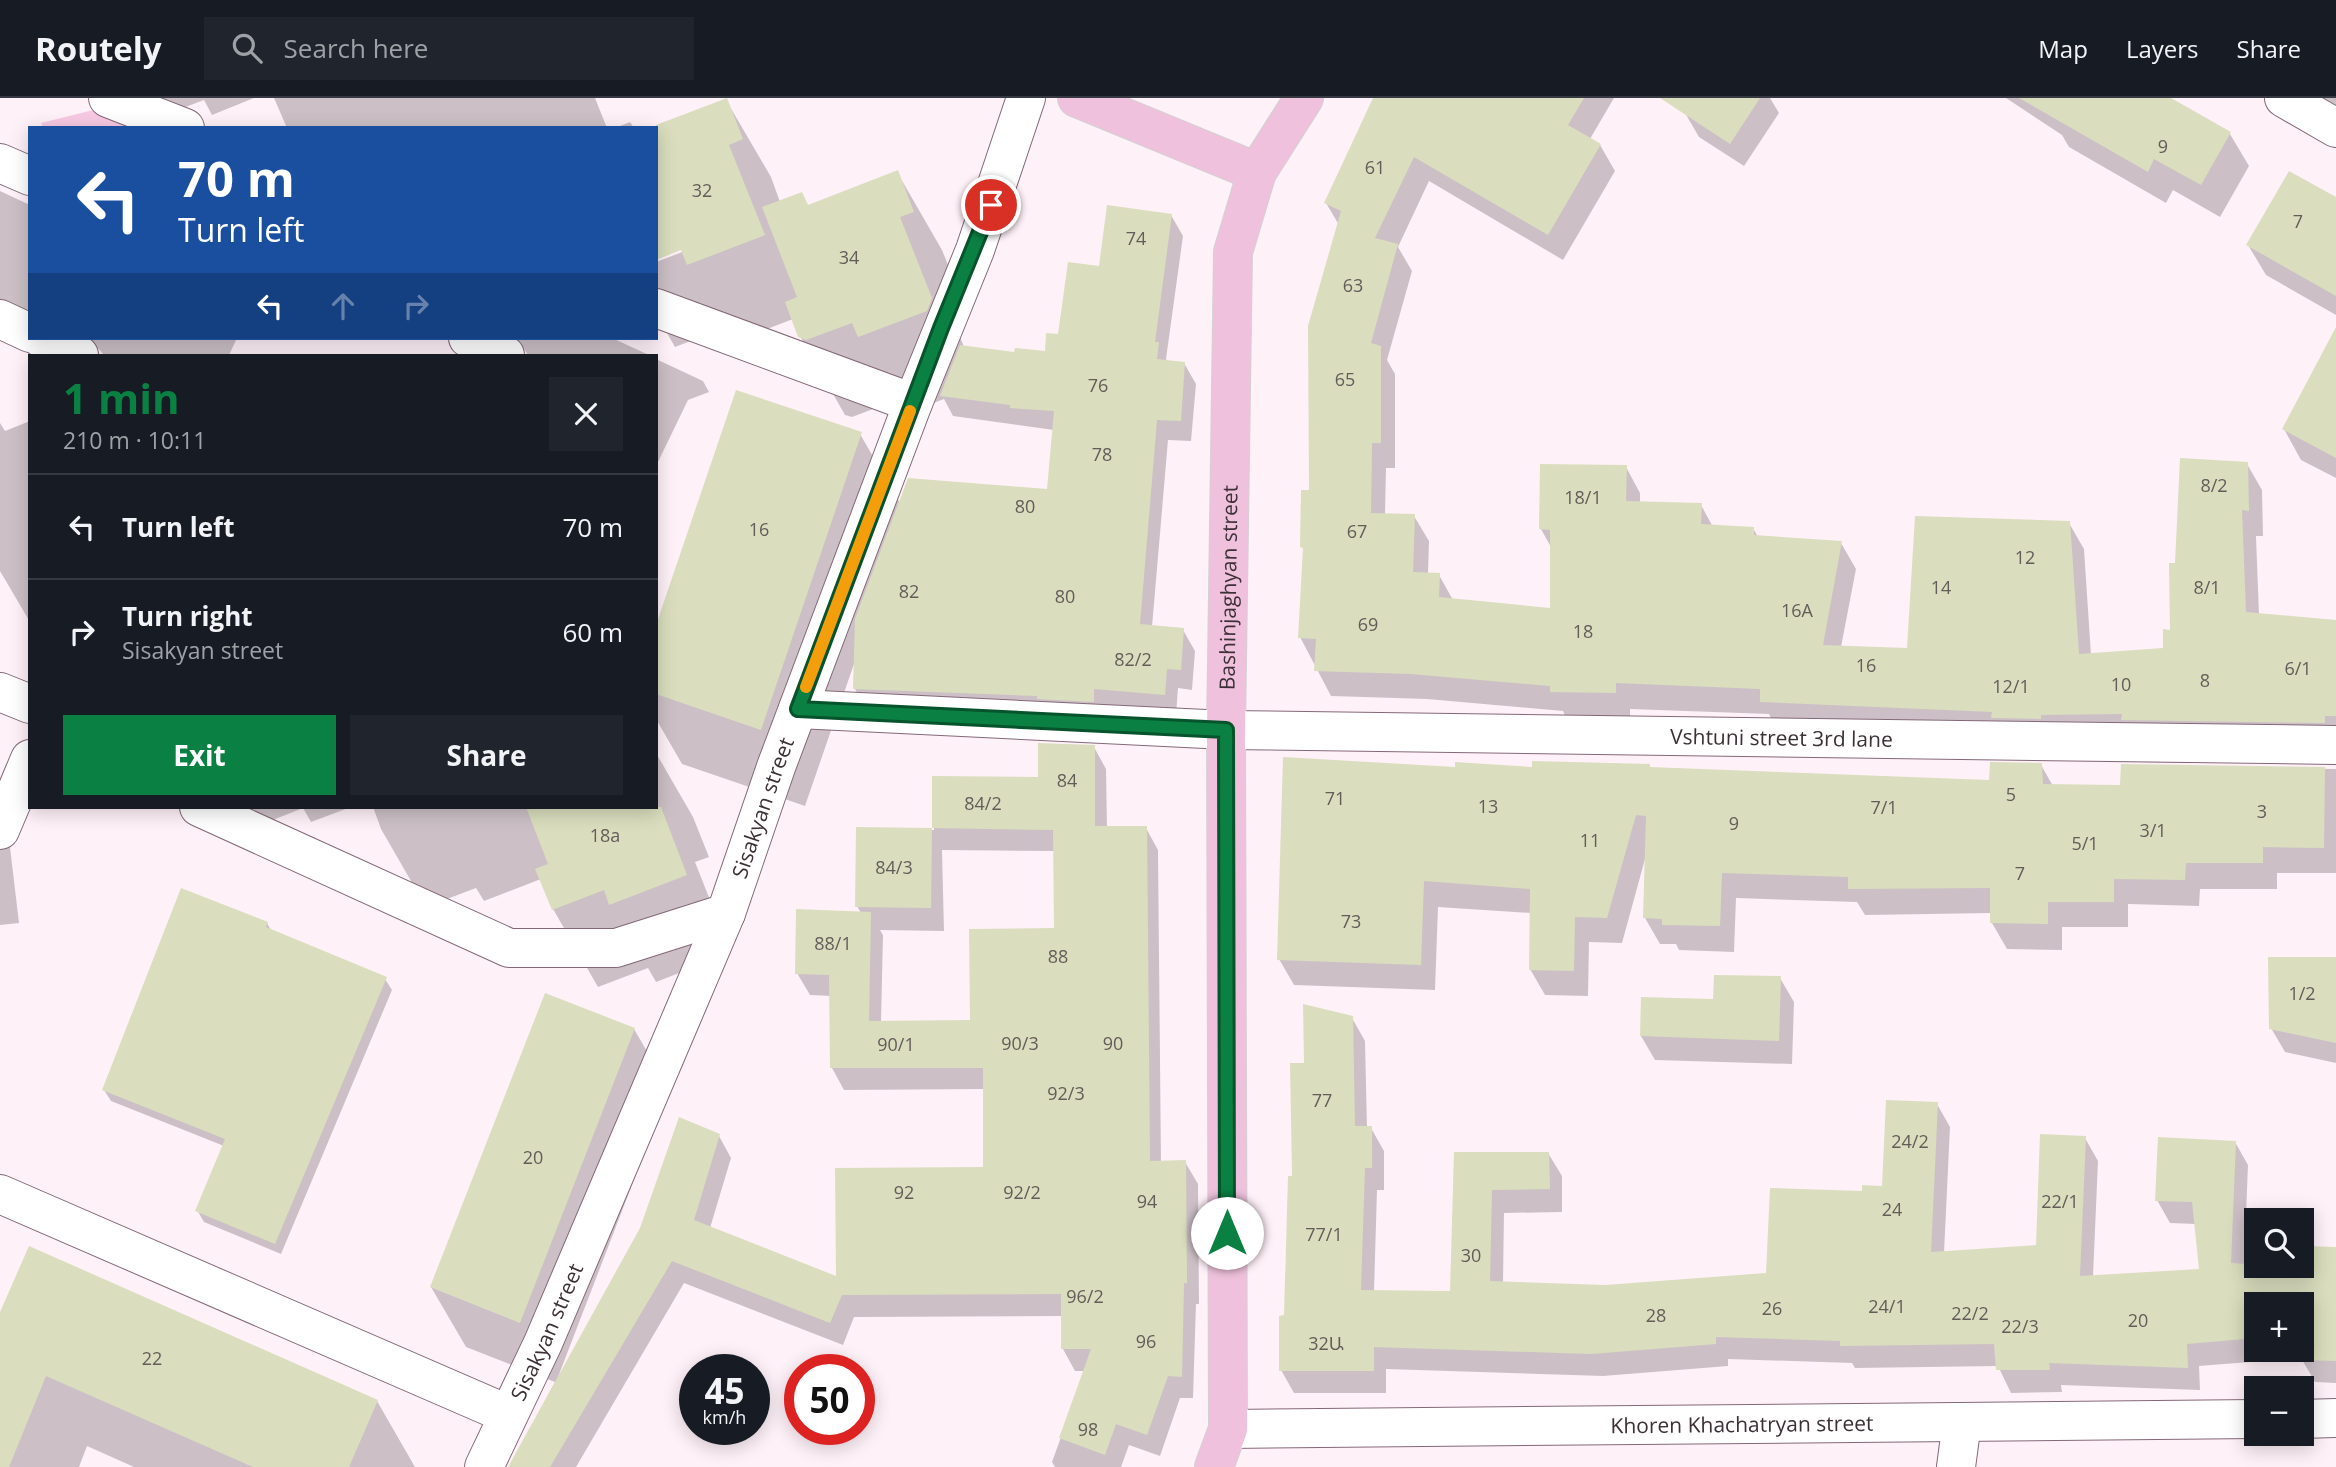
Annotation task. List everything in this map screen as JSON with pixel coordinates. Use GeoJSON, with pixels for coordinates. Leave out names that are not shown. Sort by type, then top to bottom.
{"type":"FeatureCollection","features":[{"type":"Feature","properties":{"kind":"main road"},"geometry":{"type":"LineString","coordinates":[[1077,98],[1257,172],[1304,98]]}},
{"type":"Feature","properties":{"kind":"main road","name":"Bashinjaghyan street"},"geometry":{"type":"LineString","coordinates":[[1214,1467],[1228,1429],[1226,730],[1233,252],[1257,172]]}},
{"type":"Feature","properties":{"kind":"street"},"geometry":{"type":"LineString","coordinates":[[108,98],[180,126]]}},
{"type":"Feature","properties":{"kind":"street","name":"Sisakyan street"},"geometry":{"type":"LineString","coordinates":[[484,1467],[543,1343],[726,913],[798,709],[913,403],[975,250],[1026,98]]}},
{"type":"Feature","properties":{"kind":"street"},"geometry":{"type":"LineString","coordinates":[[2284,98],[2336,128]]}},
{"type":"Feature","properties":{"kind":"street"},"geometry":{"type":"LineString","coordinates":[[0,163],[28,175]]}},
{"type":"Feature","properties":{"kind":"street"},"geometry":{"type":"LineString","coordinates":[[658,309],[913,403]]}},
{"type":"Feature","properties":{"kind":"street"},"geometry":{"type":"LineString","coordinates":[[0,319],[28,332]]}},
{"type":"Feature","properties":{"kind":"street"},"geometry":{"type":"LineString","coordinates":[[45,340],[77,354]]}},
{"type":"Feature","properties":{"kind":"street"},"geometry":{"type":"LineString","coordinates":[[471,340],[503,354]]}},
{"type":"Feature","properties":{"kind":"street"},"geometry":{"type":"LineString","coordinates":[[0,692],[28,703]]}},
{"type":"Feature","properties":{"kind":"street","name":"Vshtuni street 3rd lane"},"geometry":{"type":"LineString","coordinates":[[798,709],[1226,730],[2336,745]]}},
{"type":"Feature","properties":{"kind":"street"},"geometry":{"type":"LineString","coordinates":[[0,830],[28,764]]}},
{"type":"Feature","properties":{"kind":"street"},"geometry":{"type":"LineString","coordinates":[[203,809],[509,948],[617,948],[726,913]]}},
{"type":"Feature","properties":{"kind":"street"},"geometry":{"type":"LineString","coordinates":[[0,1194],[507,1415]]}},
{"type":"Feature","properties":{"kind":"street"},"geometry":{"type":"LineString","coordinates":[[2314,1419],[2336,1418]]}},
{"type":"Feature","properties":{"kind":"street","name":"Khoren Khachatryan street"},"geometry":{"type":"LineString","coordinates":[[1228,1429],[2244,1419]]}},
{"type":"Feature","properties":{"kind":"street"},"geometry":{"type":"LineString","coordinates":[[1956,1467],[1962,1422]]}},
{"type":"Feature","properties":{"kind":"shaded area"},"geometry":{"type":"Polygon","coordinates":[[[97,109],[142,126],[42,126],[41,123],[97,109]]]}},
{"type":"Feature","properties":{"kind":"building"},"geometry":{"type":"Polygon","coordinates":[[[727,98],[743,139],[729,145],[765,235],[687,265],[681,250],[658,259],[656,125],[727,98]]]}},
{"type":"Feature","properties":{"kind":"building"},"geometry":{"type":"Polygon","coordinates":[[[1373,98],[1584,98],[1568,125],[1601,144],[1548,235],[1414,157],[1375,238],[1398,244],[1371,343],[1381,346],[1381,443],[1372,443],[1371,513],[1415,514],[1413,572],[1440,573],[1439,597],[1550,608],[1550,530],[1539,529],[1540,464],[1627,465],[1626,501],[1702,503],[1701,524],[1754,527],[1754,535],[1842,541],[1823,645],[1907,648],[1915,516],[2070,521],[2079,654],[2163,648],[2163,629],[2170,630],[2169,563],[2175,563],[2180,458],[2248,462],[2249,511],[2242,510],[2246,612],[2336,620],[2336,716],[2325,716],[2325,723],[2121,720],[2122,714],[2041,715],[2041,719],[1991,718],[1992,712],[1760,702],[1760,689],[1616,683],[1616,693],[1550,692],[1550,686],[1411,674],[1314,671],[1316,639],[1298,638],[1303,548],[1300,547],[1301,490],[1309,490],[1308,326],[1341,211],[1324,203],[1373,98]]]}},
{"type":"Feature","properties":{"kind":"building"},"geometry":{"type":"Polygon","coordinates":[[[1660,98],[1760,98],[1730,144],[1660,98]]]}},
{"type":"Feature","properties":{"kind":"building"},"geometry":{"type":"Polygon","coordinates":[[[2019,98],[2171,98],[2231,132],[2201,185],[2154,159],[2148,172],[2019,98]]]}},
{"type":"Feature","properties":{"kind":"building"},"geometry":{"type":"Polygon","coordinates":[[[898,170],[914,212],[900,217],[932,298],[927,311],[858,337],[852,323],[806,340],[798,337],[785,302],[797,297],[762,207],[802,192],[808,205],[898,170]]]}},
{"type":"Feature","properties":{"kind":"building"},"geometry":{"type":"Polygon","coordinates":[[[2289,171],[2336,197],[2336,296],[2246,245],[2289,171]]]}},
{"type":"Feature","properties":{"kind":"building"},"geometry":{"type":"Polygon","coordinates":[[[1107,205],[1172,214],[1155,342],[1159,342],[1157,359],[1185,362],[1181,421],[1157,420],[1140,624],[1184,628],[1181,670],[1167,669],[1165,695],[1094,689],[1094,702],[1037,699],[1037,696],[853,689],[855,619],[908,478],[1047,489],[1054,411],[1010,408],[1010,405],[940,396],[960,345],[1014,352],[1015,348],[1045,351],[1046,333],[1058,334],[1068,262],[1099,266],[1107,205]]]}},
{"type":"Feature","properties":{"kind":"building"},"geometry":{"type":"Polygon","coordinates":[[[2336,327],[2336,458],[2282,429],[2336,327]]]}},
{"type":"Feature","properties":{"kind":"building"},"geometry":{"type":"Polygon","coordinates":[[[736,390],[862,432],[761,730],[658,695],[658,619],[736,390]]]}},
{"type":"Feature","properties":{"kind":"building"},"geometry":{"type":"Polygon","coordinates":[[[1038,743],[1095,745],[1095,826],[1147,826],[1150,1161],[1186,1160],[1187,1283],[1184,1283],[1182,1377],[1168,1376],[1147,1435],[1116,1424],[1105,1455],[1059,1438],[1091,1349],[1061,1349],[1061,1294],[842,1295],[830,1323],[672,1261],[550,1467],[508,1467],[640,1228],[679,1117],[720,1134],[694,1220],[836,1276],[835,1168],[983,1167],[983,1068],[830,1068],[829,975],[795,974],[796,909],[871,912],[869,1021],[970,1020],[969,929],[1054,928],[1053,830],[932,828],[932,776],[1038,777],[1038,743]]]}},
{"type":"Feature","properties":{"kind":"building"},"geometry":{"type":"Polygon","coordinates":[[[1283,757],[1455,767],[1455,762],[1532,767],[1532,761],[1650,764],[1650,767],[1989,780],[1990,762],[2042,763],[2043,784],[2120,785],[2121,764],[2325,767],[2324,848],[2263,847],[2263,863],[2186,863],[2185,880],[2114,879],[2114,902],[2048,902],[2048,924],[1990,923],[1990,888],[1848,889],[1848,877],[1722,873],[1720,926],[1662,925],[1662,919],[1643,918],[1646,816],[1636,815],[1607,918],[1575,917],[1574,971],[1529,970],[1530,889],[1424,881],[1421,965],[1277,960],[1283,757]]]}},
{"type":"Feature","properties":{"kind":"building"},"geometry":{"type":"Polygon","coordinates":[[[661,807],[687,875],[609,905],[604,890],[552,910],[535,869],[548,864],[527,809],[661,807]]]}},
{"type":"Feature","properties":{"kind":"building"},"geometry":{"type":"Polygon","coordinates":[[[856,827],[932,828],[931,908],[855,907],[856,827]]]}},
{"type":"Feature","properties":{"kind":"building"},"geometry":{"type":"Polygon","coordinates":[[[181,888],[268,922],[266,927],[387,977],[275,1244],[195,1211],[225,1139],[102,1090],[181,888]]]}},
{"type":"Feature","properties":{"kind":"building"},"geometry":{"type":"Polygon","coordinates":[[[2268,957],[2336,957],[2336,1043],[2269,1029],[2268,957]]]}},
{"type":"Feature","properties":{"kind":"building"},"geometry":{"type":"Polygon","coordinates":[[[1714,975],[1781,976],[1779,1041],[1640,1036],[1641,997],[1713,999],[1714,975]]]}},
{"type":"Feature","properties":{"kind":"building"},"geometry":{"type":"Polygon","coordinates":[[[545,993],[635,1028],[520,1323],[430,1287],[545,993]]]}},
{"type":"Feature","properties":{"kind":"building"},"geometry":{"type":"Polygon","coordinates":[[[1303,1004],[1353,1016],[1355,1126],[1372,1126],[1372,1168],[1365,1168],[1361,1290],[1450,1291],[1454,1152],[1549,1152],[1550,1189],[1492,1190],[1490,1281],[1605,1285],[1766,1273],[1770,1188],[1862,1191],[1862,1185],[1882,1186],[1886,1100],[1938,1102],[1931,1252],[2036,1245],[2040,1134],[2086,1136],[2080,1276],[2199,1269],[2192,1202],[2155,1201],[2158,1137],[2236,1141],[2231,1263],[2244,1264],[2244,1278],[2314,1278],[2314,1246],[2336,1247],[2336,1361],[2314,1360],[2314,1292],[2244,1292],[2244,1339],[2187,1344],[2188,1368],[2049,1363],[2050,1370],[1996,1370],[1994,1344],[1840,1346],[1840,1341],[1716,1337],[1716,1344],[1591,1354],[1374,1347],[1374,1371],[1279,1371],[1279,1316],[1284,1315],[1288,1176],[1292,1176],[1290,1063],[1304,1063],[1303,1004]]]}},
{"type":"Feature","properties":{"kind":"building"},"geometry":{"type":"Polygon","coordinates":[[[29,1246],[378,1400],[349,1467],[253,1467],[46,1376],[9,1467],[0,1467],[0,1312],[29,1246]]]}},
{"type":"Feature","properties":{"kind":"slow traffic"},"geometry":{"type":"LineString","coordinates":[[806,687],[910,411]]}},
{"type":"Feature","properties":{"kind":"route"},"geometry":{"type":"LineString","coordinates":[[991,205],[975,250],[941,328],[798,709],[1226,730],[1227,1233]]}}]}
